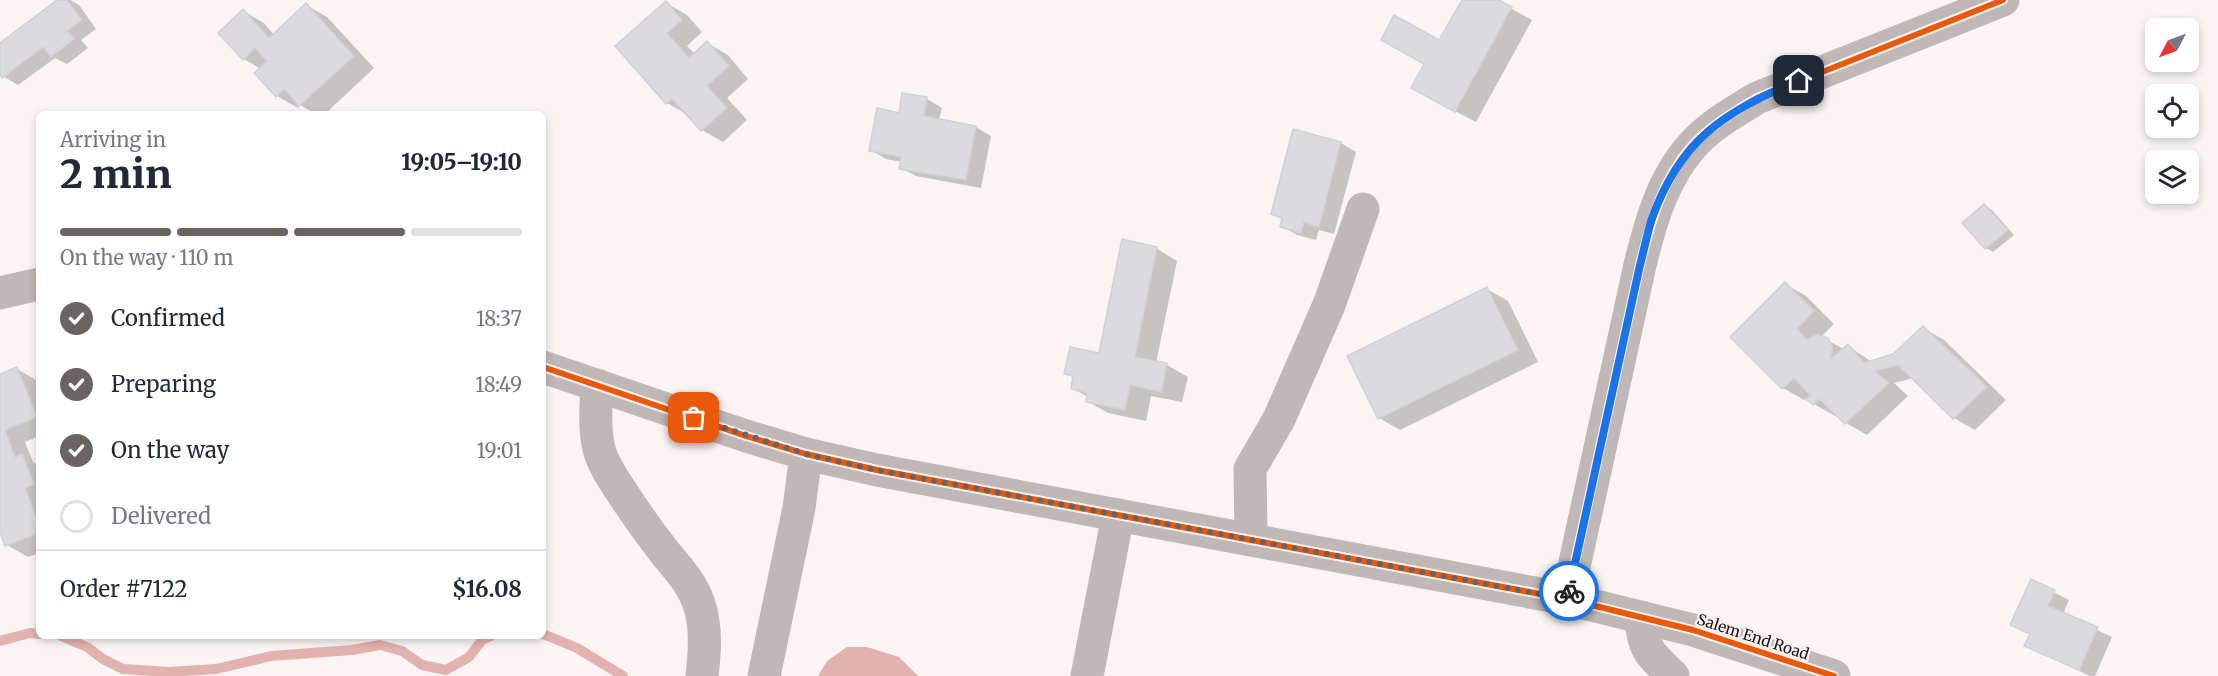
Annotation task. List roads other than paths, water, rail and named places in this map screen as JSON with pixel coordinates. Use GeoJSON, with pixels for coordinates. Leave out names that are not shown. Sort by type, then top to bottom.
{"type":"FeatureCollection","features":[{"type":"Feature","properties":{"kind":"street"},"geometry":{"type":"LineString","coordinates":[[1567,599],[1637,277],[1652,220],[1670,178],[1691,147],[1722,120],[1758,98],[1960,7],[2003,0]]}},
{"type":"Feature","properties":{"kind":"street"},"geometry":{"type":"LineString","coordinates":[[1251,540],[1250,469],[1279,419],[1329,305],[1363,209]]}},
{"type":"Feature","properties":{"kind":"street"},"geometry":{"type":"LineString","coordinates":[[0,293],[36,285]]}},
{"type":"Feature","properties":{"kind":"street","name":"Salem End Road"},"geometry":{"type":"LineString","coordinates":[[546,368],[806,454],[877,470],[1567,599],[1641,617],[1753,649],[1834,676]]}},
{"type":"Feature","properties":{"kind":"street"},"geometry":{"type":"LineString","coordinates":[[597,385],[595,423],[599,450],[633,510],[684,574],[697,598],[704,620],[705,648],[702,676]]}},
{"type":"Feature","properties":{"kind":"street"},"geometry":{"type":"LineString","coordinates":[[764,676],[799,508],[806,454]]}},
{"type":"Feature","properties":{"kind":"street"},"geometry":{"type":"LineString","coordinates":[[1087,676],[1118,515]]}},
{"type":"Feature","properties":{"kind":"street"},"geometry":{"type":"LineString","coordinates":[[1641,617],[1642,640],[1653,657],[1673,676]]}},
{"type":"Feature","properties":{"kind":"waterway"},"geometry":{"type":"LineString","coordinates":[[0,641],[30,633],[36,634]]}},
{"type":"Feature","properties":{"kind":"waterway"},"geometry":{"type":"LineString","coordinates":[[546,635],[577,648],[623,676]]}},
{"type":"Feature","properties":{"kind":"waterway"},"geometry":{"type":"LineString","coordinates":[[68,639],[87,647],[103,659],[123,669],[169,672],[216,669],[271,656],[352,650],[380,645],[402,651],[422,665],[446,670],[469,657],[484,639]]}}]}
